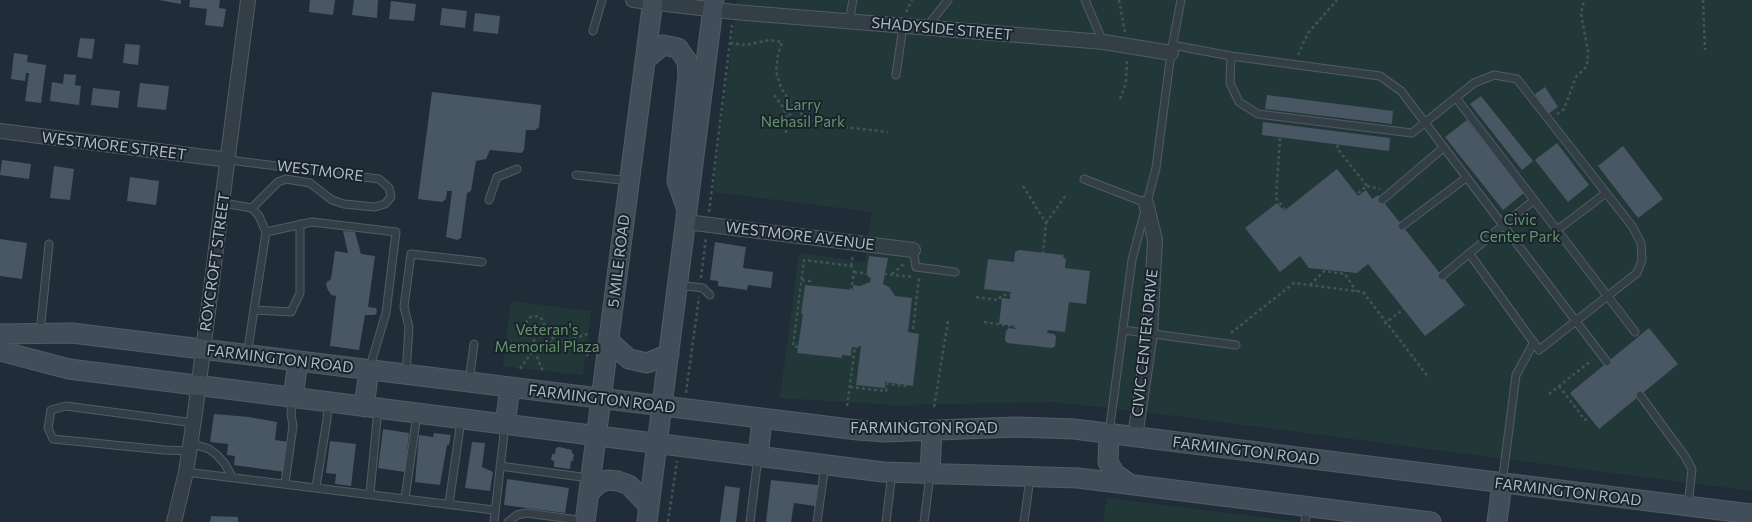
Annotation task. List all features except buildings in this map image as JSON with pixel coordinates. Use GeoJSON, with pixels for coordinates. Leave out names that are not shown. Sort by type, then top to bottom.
{"type":"FeatureCollection","features":[{"type":"Feature","properties":{"kind":"main road","name":"5 MILE ROAD"},"geometry":{"type":"LineString","coordinates":[[586,521],[653,1]]}},
{"type":"Feature","properties":{"kind":"main road"},"geometry":{"type":"LineString","coordinates":[[648,514],[713,5]]}},
{"type":"Feature","properties":{"kind":"main road"},"geometry":{"type":"LineString","coordinates":[[645,60],[663,45],[678,48],[687,61],[688,75],[677,181],[687,217]]}},
{"type":"Feature","properties":{"kind":"main road","name":"FARMINGTON ROAD"},"geometry":{"type":"LineString","coordinates":[[0,334],[72,333],[602,398],[684,410],[858,430],[932,431],[1041,427],[1135,437],[1502,484],[1687,514],[1752,514]]}},
{"type":"Feature","properties":{"kind":"main road"},"geometry":{"type":"LineString","coordinates":[[609,341],[629,359],[648,363],[669,354]]}},
{"type":"Feature","properties":{"kind":"main road"},"geometry":{"type":"LineString","coordinates":[[0,351],[69,369],[758,457],[892,473],[1030,476],[1128,483],[1306,514],[1431,522]]}},
{"type":"Feature","properties":{"kind":"main road"},"geometry":{"type":"LineString","coordinates":[[293,398],[298,361]]}},
{"type":"Feature","properties":{"kind":"main road"},"geometry":{"type":"LineString","coordinates":[[369,370],[371,408]]}},
{"type":"Feature","properties":{"kind":"main road"},"geometry":{"type":"LineString","coordinates":[[505,425],[510,387]]}},
{"type":"Feature","properties":{"kind":"main road"},"geometry":{"type":"LineString","coordinates":[[758,457],[762,419]]}},
{"type":"Feature","properties":{"kind":"main road"},"geometry":{"type":"LineString","coordinates":[[930,474],[932,431]]}},
{"type":"Feature","properties":{"kind":"main road"},"geometry":{"type":"LineString","coordinates":[[1109,434],[1108,462],[1115,474],[1128,483]]}},
{"type":"Feature","properties":{"kind":"main road"},"geometry":{"type":"LineString","coordinates":[[590,486],[607,480],[629,484],[648,514]]}},
{"type":"Feature","properties":{"kind":"main road"},"geometry":{"type":"LineString","coordinates":[[1497,522],[1502,484]]}},
{"type":"Feature","properties":{"kind":"street","name":"ROYCROFT STREET"},"geometry":{"type":"LineString","coordinates":[[174,522],[186,472],[194,423],[229,160],[248,0]]}},
{"type":"Feature","properties":{"kind":"street","name":"SHADYSIDE STREET"},"geometry":{"type":"LineString","coordinates":[[633,0],[713,5],[734,12],[1104,42],[1172,49]]}},
{"type":"Feature","properties":{"kind":"street","name":"WESTMORE STREET"},"geometry":{"type":"LineString","coordinates":[[0,131],[229,160]]}},
{"type":"Feature","properties":{"kind":"street","name":"CIVIC CENTER DRIVE"},"geometry":{"type":"LineString","coordinates":[[1135,437],[1150,333],[1155,240],[1146,203]]}},
{"type":"Feature","properties":{"kind":"street","name":"WESTMORE AVENUE"},"geometry":{"type":"LineString","coordinates":[[687,217],[707,225],[913,250]]}},
{"type":"Feature","properties":{"kind":"lane"},"geometry":{"type":"LineString","coordinates":[[593,32],[602,0]]}},
{"type":"Feature","properties":{"kind":"lane"},"geometry":{"type":"LineString","coordinates":[[849,21],[852,0]]}},
{"type":"Feature","properties":{"kind":"lane"},"geometry":{"type":"LineString","coordinates":[[926,28],[948,0]]}},
{"type":"Feature","properties":{"kind":"lane"},"geometry":{"type":"LineString","coordinates":[[1085,0],[1104,42]]}},
{"type":"Feature","properties":{"kind":"lane","name":"CIVIC CENTER DRIVE"},"geometry":{"type":"LineString","coordinates":[[1109,434],[1132,260],[1156,168],[1172,49],[1181,0]]}},
{"type":"Feature","properties":{"kind":"lane"},"geometry":{"type":"LineString","coordinates":[[896,75],[902,26]]}},
{"type":"Feature","properties":{"kind":"lane"},"geometry":{"type":"LineString","coordinates":[[1172,49],[1380,76],[1401,91],[1607,362]]}},
{"type":"Feature","properties":{"kind":"lane"},"geometry":{"type":"LineString","coordinates":[[1231,56],[1230,83],[1239,102],[1258,114],[1412,133],[1474,83],[1494,75],[1517,79],[1632,226],[1641,243],[1642,260],[1637,273],[1539,350],[1469,253]]}},
{"type":"Feature","properties":{"kind":"lane"},"geometry":{"type":"LineString","coordinates":[[1456,98],[1635,332]]}},
{"type":"Feature","properties":{"kind":"lane"},"geometry":{"type":"LineString","coordinates":[[1382,200],[1443,148]]}},
{"type":"Feature","properties":{"kind":"lane","name":"WESTMORE"},"geometry":{"type":"LineString","coordinates":[[229,160],[380,179],[389,188],[391,197],[386,204],[375,207],[344,204],[332,200],[310,183],[286,178],[278,182],[252,208]]}},
{"type":"Feature","properties":{"kind":"lane"},"geometry":{"type":"LineString","coordinates":[[489,200],[497,177],[517,169]]}},
{"type":"Feature","properties":{"kind":"lane"},"geometry":{"type":"LineString","coordinates":[[576,175],[630,181]]}},
{"type":"Feature","properties":{"kind":"lane"},"geometry":{"type":"LineString","coordinates":[[1402,226],[1466,178]]}},
{"type":"Feature","properties":{"kind":"lane"},"geometry":{"type":"LineString","coordinates":[[1084,179],[1146,203]]}},
{"type":"Feature","properties":{"kind":"lane"},"geometry":{"type":"LineString","coordinates":[[1557,230],[1606,193]]}},
{"type":"Feature","properties":{"kind":"lane"},"geometry":{"type":"LineString","coordinates":[[1442,276],[1534,200]]}},
{"type":"Feature","properties":{"kind":"lane"},"geometry":{"type":"LineString","coordinates":[[223,203],[252,208],[259,216],[266,232],[247,355]]}},
{"type":"Feature","properties":{"kind":"lane"},"geometry":{"type":"LineString","coordinates":[[266,232],[312,222],[396,232],[386,313],[369,370]]}},
{"type":"Feature","properties":{"kind":"lane"},"geometry":{"type":"LineString","coordinates":[[254,310],[291,312],[300,293],[300,224]]}},
{"type":"Feature","properties":{"kind":"lane"},"geometry":{"type":"LineString","coordinates":[[40,334],[49,244]]}},
{"type":"Feature","properties":{"kind":"lane"},"geometry":{"type":"LineString","coordinates":[[913,250],[916,267],[955,272]]}},
{"type":"Feature","properties":{"kind":"lane"},"geometry":{"type":"LineString","coordinates":[[406,374],[409,327],[404,307],[411,254],[482,262]]}},
{"type":"Feature","properties":{"kind":"lane"},"geometry":{"type":"LineString","coordinates":[[678,285],[703,288],[710,295]]}},
{"type":"Feature","properties":{"kind":"lane"},"geometry":{"type":"LineString","coordinates":[[1123,330],[1236,345]]}},
{"type":"Feature","properties":{"kind":"lane"},"geometry":{"type":"LineString","coordinates":[[1502,484],[1516,375],[1534,342]]}},
{"type":"Feature","properties":{"kind":"lane"},"geometry":{"type":"LineString","coordinates":[[470,382],[474,344]]}},
{"type":"Feature","properties":{"kind":"lane"},"geometry":{"type":"LineString","coordinates":[[1640,395],[1684,455],[1692,470],[1687,514]]}},
{"type":"Feature","properties":{"kind":"lane"},"geometry":{"type":"LineString","coordinates":[[285,483],[293,426],[291,414],[293,398]]}},
{"type":"Feature","properties":{"kind":"lane"},"geometry":{"type":"LineString","coordinates":[[316,487],[327,419],[328,403]]}},
{"type":"Feature","properties":{"kind":"lane"},"geometry":{"type":"LineString","coordinates":[[194,423],[66,406],[51,410],[48,428],[53,439],[164,450],[190,447],[209,449],[225,464],[232,477]]}},
{"type":"Feature","properties":{"kind":"lane"},"geometry":{"type":"LineString","coordinates":[[370,493],[371,408]]}},
{"type":"Feature","properties":{"kind":"lane"},"geometry":{"type":"LineString","coordinates":[[405,498],[417,414]]}},
{"type":"Feature","properties":{"kind":"lane"},"geometry":{"type":"LineString","coordinates":[[449,504],[461,420]]}},
{"type":"Feature","properties":{"kind":"lane"},"geometry":{"type":"LineString","coordinates":[[494,522],[494,510],[505,425]]}},
{"type":"Feature","properties":{"kind":"lane"},"geometry":{"type":"LineString","coordinates":[[750,522],[758,457]]}},
{"type":"Feature","properties":{"kind":"lane"},"geometry":{"type":"LineString","coordinates":[[817,522],[825,465]]}},
{"type":"Feature","properties":{"kind":"lane"},"geometry":{"type":"LineString","coordinates":[[500,466],[590,486]]}},
{"type":"Feature","properties":{"kind":"lane"},"geometry":{"type":"LineString","coordinates":[[186,472],[370,493],[494,510]]}},
{"type":"Feature","properties":{"kind":"lane"},"geometry":{"type":"LineString","coordinates":[[886,522],[892,473]]}},
{"type":"Feature","properties":{"kind":"lane"},"geometry":{"type":"LineString","coordinates":[[924,522],[930,474]]}},
{"type":"Feature","properties":{"kind":"lane"},"geometry":{"type":"LineString","coordinates":[[1024,522],[1030,476]]}},
{"type":"Feature","properties":{"kind":"lane"},"geometry":{"type":"LineString","coordinates":[[508,522],[517,514],[527,513],[586,521]]}},
{"type":"Feature","properties":{"kind":"path"},"geometry":{"type":"LineString","coordinates":[[1119,0],[1127,39]]}},
{"type":"Feature","properties":{"kind":"path"},"geometry":{"type":"LineString","coordinates":[[1295,65],[1308,33],[1336,0]]}},
{"type":"Feature","properties":{"kind":"path"},"geometry":{"type":"LineString","coordinates":[[1550,120],[1564,109],[1576,77],[1587,66],[1588,51],[1581,14],[1584,0]]}},
{"type":"Feature","properties":{"kind":"path"},"geometry":{"type":"LineString","coordinates":[[1703,0],[1705,50]]}},
{"type":"Feature","properties":{"kind":"path"},"geometry":{"type":"LineString","coordinates":[[684,410],[734,12]]}},
{"type":"Feature","properties":{"kind":"path"},"geometry":{"type":"LineString","coordinates":[[730,43],[744,45],[770,40],[782,42],[778,55],[776,71],[781,88],[795,109],[811,121],[826,125],[888,132]]}},
{"type":"Feature","properties":{"kind":"path"},"geometry":{"type":"LineString","coordinates":[[1120,99],[1126,83],[1127,57]]}},
{"type":"Feature","properties":{"kind":"path"},"geometry":{"type":"LineString","coordinates":[[774,95],[783,107],[787,118],[786,133]]}},
{"type":"Feature","properties":{"kind":"path"},"geometry":{"type":"LineString","coordinates":[[787,118],[795,109]]}},
{"type":"Feature","properties":{"kind":"path"},"geometry":{"type":"LineString","coordinates":[[1280,138],[1276,198],[1285,210]]}},
{"type":"Feature","properties":{"kind":"path"},"geometry":{"type":"LineString","coordinates":[[1338,145],[1337,148],[1367,186],[1357,194]]}},
{"type":"Feature","properties":{"kind":"path"},"geometry":{"type":"LineString","coordinates":[[1023,186],[1046,223]]}},
{"type":"Feature","properties":{"kind":"path"},"geometry":{"type":"LineString","coordinates":[[1043,253],[1046,223],[1066,195]]}},
{"type":"Feature","properties":{"kind":"path"},"geometry":{"type":"LineString","coordinates":[[851,290],[854,272],[851,266],[853,255]]}},
{"type":"Feature","properties":{"kind":"path"},"geometry":{"type":"LineString","coordinates":[[798,347],[793,346],[804,260],[851,266]]}},
{"type":"Feature","properties":{"kind":"path"},"geometry":{"type":"LineString","coordinates":[[892,274],[906,262],[904,276]]}},
{"type":"Feature","properties":{"kind":"path"},"geometry":{"type":"LineString","coordinates":[[1310,285],[1324,271],[1334,272],[1345,274],[1356,291]]}},
{"type":"Feature","properties":{"kind":"path"},"geometry":{"type":"LineString","coordinates":[[854,272],[868,274]]}},
{"type":"Feature","properties":{"kind":"path"},"geometry":{"type":"LineString","coordinates":[[884,274],[926,279]]}},
{"type":"Feature","properties":{"kind":"path"},"geometry":{"type":"LineString","coordinates":[[913,329],[919,278]]}},
{"type":"Feature","properties":{"kind":"path"},"geometry":{"type":"LineString","coordinates":[[802,280],[810,281],[810,285]]}},
{"type":"Feature","properties":{"kind":"path"},"geometry":{"type":"LineString","coordinates":[[1231,333],[1294,283],[1362,292],[1429,378]]}},
{"type":"Feature","properties":{"kind":"path"},"geometry":{"type":"LineString","coordinates":[[976,297],[998,300],[1002,295],[1011,296]]}},
{"type":"Feature","properties":{"kind":"path"},"geometry":{"type":"LineString","coordinates":[[912,300],[916,301]]}},
{"type":"Feature","properties":{"kind":"path"},"geometry":{"type":"LineString","coordinates":[[1385,323],[1404,309]]}},
{"type":"Feature","properties":{"kind":"path"},"geometry":{"type":"LineString","coordinates":[[543,329],[537,333],[534,333],[528,330],[526,323],[533,316],[542,320],[543,329],[556,340]]}},
{"type":"Feature","properties":{"kind":"path"},"geometry":{"type":"LineString","coordinates":[[934,407],[948,321]]}},
{"type":"Feature","properties":{"kind":"path"},"geometry":{"type":"LineString","coordinates":[[984,322],[1016,327]]}},
{"type":"Feature","properties":{"kind":"path"},"geometry":{"type":"LineString","coordinates":[[534,333],[534,350],[543,372]]}},
{"type":"Feature","properties":{"kind":"path"},"geometry":{"type":"LineString","coordinates":[[520,370],[534,350],[544,343],[556,340],[567,341],[590,333]]}},
{"type":"Feature","properties":{"kind":"path"},"geometry":{"type":"LineString","coordinates":[[567,341],[588,356]]}},
{"type":"Feature","properties":{"kind":"path"},"geometry":{"type":"LineString","coordinates":[[847,406],[855,347]]}},
{"type":"Feature","properties":{"kind":"path"},"geometry":{"type":"LineString","coordinates":[[1549,394],[1593,359]]}},
{"type":"Feature","properties":{"kind":"path"},"geometry":{"type":"LineString","coordinates":[[850,386],[886,391],[887,384],[905,385]]}},
{"type":"Feature","properties":{"kind":"path"},"geometry":{"type":"LineString","coordinates":[[1559,386],[1585,420],[1589,416]]}},
{"type":"Feature","properties":{"kind":"path"},"geometry":{"type":"LineString","coordinates":[[668,522],[679,447]]}},
{"type":"Feature","properties":{"kind":"green space","name":"Civic Center Park"},"geometry":{"type":"Polygon","coordinates":[[[737,0],[1752,0],[1752,491],[1153,413],[1053,402],[895,405],[780,398],[799,253],[865,262],[872,212],[713,192],[737,0]]]}},
{"type":"Feature","properties":{"kind":"green space","name":"Veteran's Memorial Plaza"},"geometry":{"type":"Polygon","coordinates":[[[511,301],[591,311],[583,375],[503,366],[511,301]]]}},
{"type":"Feature","properties":{"kind":"green space"},"geometry":{"type":"Polygon","coordinates":[[[1107,498],[1298,522],[1103,522],[1107,498]]]}},
{"type":"Feature","properties":{"kind":"park label","name":"Larry Nehasil Park"},"geometry":{"type":"Point","coordinates":[803,114]}}]}
